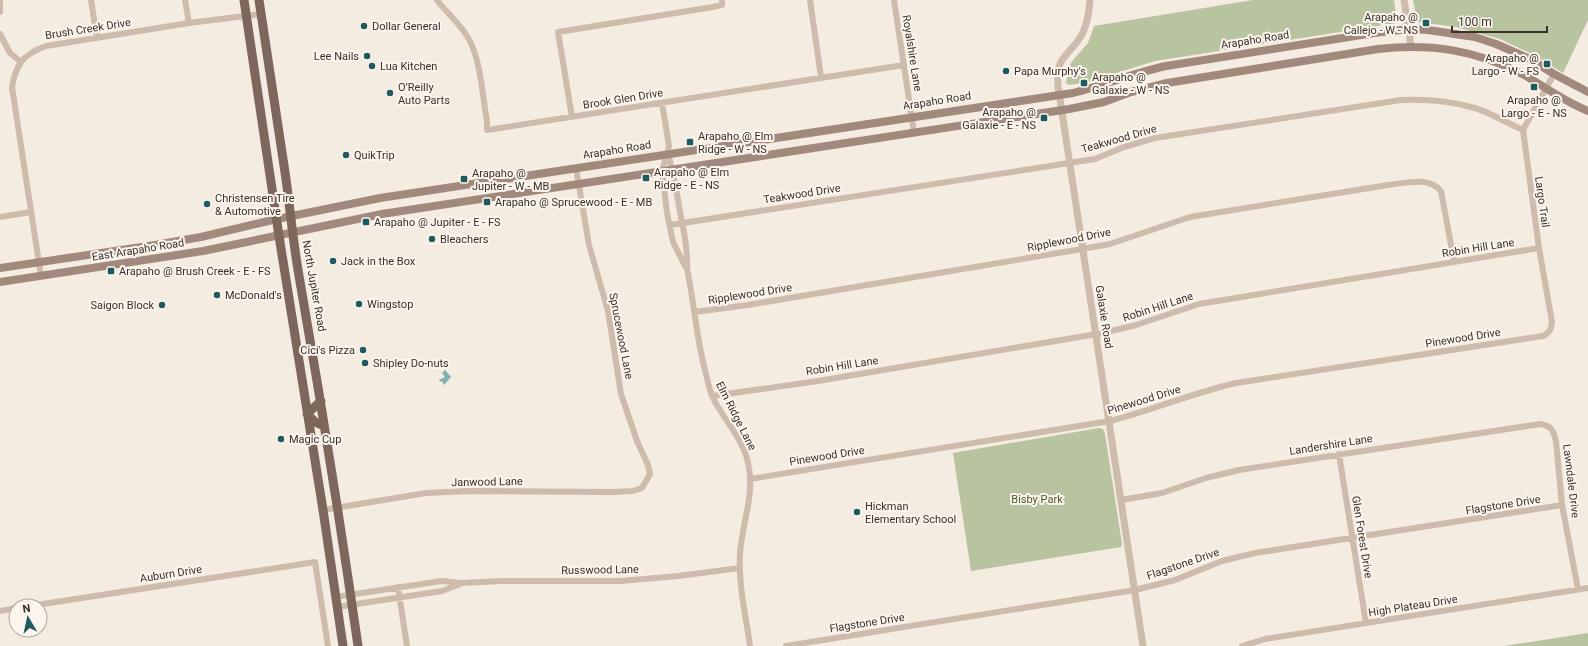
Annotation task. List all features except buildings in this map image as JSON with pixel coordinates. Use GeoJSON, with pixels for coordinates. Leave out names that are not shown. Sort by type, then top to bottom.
{"type":"FeatureCollection","features":[{"type":"Feature","properties":{"kind":"main road"},"geometry":{"type":"LineString","coordinates":[[244,0],[343,646]]}},
{"type":"Feature","properties":{"kind":"main road","name":"North Jupiter Road"},"geometry":{"type":"LineString","coordinates":[[259,0],[278,120],[293,233],[338,508],[358,646]]}},
{"type":"Feature","properties":{"kind":"main road","name":"Arapaho Road"},"geometry":{"type":"LineString","coordinates":[[277,219],[376,198],[453,188],[668,153],[1059,94],[1099,86],[1126,76],[1166,66],[1374,33],[1428,30],[1475,37],[1496,44],[1530,59],[1588,92]]}},
{"type":"Feature","properties":{"kind":"main road"},"geometry":{"type":"LineString","coordinates":[[279,236],[382,214],[456,202],[1061,110],[1104,102],[1131,92],[1166,83],[1378,49],[1411,46],[1448,49],[1477,56],[1506,67],[1588,111]]}},
{"type":"Feature","properties":{"kind":"main road"},"geometry":{"type":"LineString","coordinates":[[263,123],[278,120]]}},
{"type":"Feature","properties":{"kind":"main road"},"geometry":{"type":"LineString","coordinates":[[453,188],[456,202]]}},
{"type":"Feature","properties":{"kind":"main road","name":"East Arapaho Road"},"geometry":{"type":"LineString","coordinates":[[0,268],[201,237],[277,219]]}},
{"type":"Feature","properties":{"kind":"main road","name":"East Arapaho Road"},"geometry":{"type":"LineString","coordinates":[[0,282],[131,263],[279,236]]}},
{"type":"Feature","properties":{"kind":"main road"},"geometry":{"type":"LineString","coordinates":[[126,249],[131,263]]}},
{"type":"Feature","properties":{"kind":"main road"},"geometry":{"type":"LineString","coordinates":[[296,341],[311,339]]}},
{"type":"Feature","properties":{"kind":"main road"},"geometry":{"type":"LineString","coordinates":[[307,414],[321,401]]}},
{"type":"Feature","properties":{"kind":"main road"},"geometry":{"type":"LineString","coordinates":[[307,414],[315,422],[324,426]]}},
{"type":"Feature","properties":{"kind":"street"},"geometry":{"type":"LineString","coordinates":[[91,0],[97,38]]}},
{"type":"Feature","properties":{"kind":"street"},"geometry":{"type":"LineString","coordinates":[[185,0],[190,23]]}},
{"type":"Feature","properties":{"kind":"street","name":"Brook Glen Drive"},"geometry":{"type":"LineString","coordinates":[[437,0],[461,27],[468,37],[473,49],[477,63],[487,121],[487,130],[904,65]]}},
{"type":"Feature","properties":{"kind":"street"},"geometry":{"type":"LineString","coordinates":[[572,117],[558,32],[713,7],[722,5],[722,0]]}},
{"type":"Feature","properties":{"kind":"street"},"geometry":{"type":"LineString","coordinates":[[810,0],[821,77]]}},
{"type":"Feature","properties":{"kind":"street","name":"Royalshire Lane"},"geometry":{"type":"LineString","coordinates":[[894,0],[914,133]]}},
{"type":"Feature","properties":{"kind":"street","name":"Galaxie Road"},"geometry":{"type":"LineString","coordinates":[[1090,0],[1087,20],[1081,36],[1066,53],[1059,65],[1057,78],[1143,646]]}},
{"type":"Feature","properties":{"kind":"street"},"geometry":{"type":"LineString","coordinates":[[1404,0],[1411,46]]}},
{"type":"Feature","properties":{"kind":"street"},"geometry":{"type":"LineString","coordinates":[[0,2],[0,12]]}},
{"type":"Feature","properties":{"kind":"street","name":"Brush Creek Drive"},"geometry":{"type":"LineString","coordinates":[[21,62],[27,55],[46,46],[190,23],[261,14]]}},
{"type":"Feature","properties":{"kind":"street"},"geometry":{"type":"LineString","coordinates":[[0,34],[10,53],[21,62],[15,72],[12,86],[41,276]]}},
{"type":"Feature","properties":{"kind":"street"},"geometry":{"type":"LineString","coordinates":[[1523,130],[1554,74]]}},
{"type":"Feature","properties":{"kind":"street","name":"Teakwood Drive"},"geometry":{"type":"LineString","coordinates":[[670,225],[1095,159],[1124,147],[1155,138],[1401,100],[1435,100],[1476,109],[1523,130]]}},
{"type":"Feature","properties":{"kind":"street","name":"Elm Ridge Lane"},"geometry":{"type":"LineString","coordinates":[[662,103],[669,146],[662,171],[670,225],[674,242],[687,268]]}},
{"type":"Feature","properties":{"kind":"street","name":"Largo Trail"},"geometry":{"type":"LineString","coordinates":[[1523,130],[1539,248],[1552,322],[1552,328],[1549,333],[1543,336]]}},
{"type":"Feature","properties":{"kind":"street","name":"Elm Ridge Lane"},"geometry":{"type":"LineString","coordinates":[[668,153],[688,257],[687,268],[701,354],[712,396],[738,438],[746,456],[750,479],[749,504],[740,553],[740,568],[750,646]]}},
{"type":"Feature","properties":{"kind":"street","name":"Sprucewood Lane"},"geometry":{"type":"LineString","coordinates":[[576,168],[589,245],[608,311],[621,394],[632,429],[648,465],[650,474],[647,480]]}},
{"type":"Feature","properties":{"kind":"street","name":"Ripplewood Drive"},"geometry":{"type":"LineString","coordinates":[[695,312],[748,305],[1110,244],[1190,217],[1418,181],[1436,184],[1441,191],[1454,261]]}},
{"type":"Feature","properties":{"kind":"street"},"geometry":{"type":"LineString","coordinates":[[0,217],[31,212]]}},
{"type":"Feature","properties":{"kind":"street","name":"Robin Hill Lane"},"geometry":{"type":"LineString","coordinates":[[712,396],[818,381],[1096,334],[1136,325],[1199,304],[1539,248]]}},
{"type":"Feature","properties":{"kind":"street","name":"Pinewood Drive"},"geometry":{"type":"LineString","coordinates":[[750,479],[1008,436],[1110,421],[1137,414],[1211,389],[1236,383],[1543,336]]}},
{"type":"Feature","properties":{"kind":"street","name":"Landershire Lane"},"geometry":{"type":"LineString","coordinates":[[1121,500],[1162,493],[1206,478],[1239,470],[1540,424],[1548,425]]}},
{"type":"Feature","properties":{"kind":"street","name":"Lawndale Drive"},"geometry":{"type":"LineString","coordinates":[[1548,425],[1553,431],[1556,441],[1562,505],[1578,589]]}},
{"type":"Feature","properties":{"kind":"street","name":"Glen Forest Drive"},"geometry":{"type":"LineString","coordinates":[[1339,454],[1366,623]]}},
{"type":"Feature","properties":{"kind":"street","name":"Janwood Lane"},"geometry":{"type":"LineString","coordinates":[[323,510],[426,493],[469,491],[633,491],[642,488],[647,480]]}},
{"type":"Feature","properties":{"kind":"street","name":"Flagstone Drive"},"geometry":{"type":"LineString","coordinates":[[786,646],[1135,590],[1174,580],[1222,561],[1239,557],[1562,505]]}},
{"type":"Feature","properties":{"kind":"street","name":"Auburn Drive"},"geometry":{"type":"LineString","coordinates":[[48,603],[315,562],[328,646]]}},
{"type":"Feature","properties":{"kind":"street","name":"Russwood Lane"},"geometry":{"type":"LineString","coordinates":[[335,597],[442,581],[461,583],[621,581],[740,568]]}},
{"type":"Feature","properties":{"kind":"street","name":"Russwood Lane"},"geometry":{"type":"LineString","coordinates":[[337,607],[442,591],[461,583]]}},
{"type":"Feature","properties":{"kind":"street"},"geometry":{"type":"LineString","coordinates":[[398,587],[407,646]]}},
{"type":"Feature","properties":{"kind":"street","name":"High Plateau Drive"},"geometry":{"type":"LineString","coordinates":[[1242,646],[1265,639],[1588,588]]}},
{"type":"Feature","properties":{"kind":"green space"},"geometry":{"type":"Polygon","coordinates":[[[1253,0],[1394,0],[1397,23],[1155,61],[1088,82],[1069,85],[1066,83],[1069,66],[1088,43],[1094,26],[1253,0]]]}},
{"type":"Feature","properties":{"kind":"green space"},"geometry":{"type":"Polygon","coordinates":[[[1413,0],[1588,0],[1588,20],[1563,73],[1532,54],[1500,39],[1456,27],[1417,22],[1413,0]]]}},
{"type":"Feature","properties":{"kind":"green space","name":"Bisby Park"},"geometry":{"type":"Polygon","coordinates":[[[1099,428],[1103,429],[1105,434],[1122,544],[1121,547],[971,571],[953,453],[1099,428]]]}},
{"type":"Feature","properties":{"kind":"green space"},"geometry":{"type":"Polygon","coordinates":[[[1588,633],[1588,646],[1504,646],[1588,633]]]}},
{"type":"Feature","properties":{"kind":"water"},"geometry":{"type":"Polygon","coordinates":[[[445,370],[451,377],[444,385],[442,381],[440,382],[439,380],[445,377],[442,373],[445,370]]]}},
{"type":"Feature","properties":{"kind":"place","name":"Arapaho @ Callejo - W - NS"},"geometry":{"type":"Point","coordinates":[1426,23]}},
{"type":"Feature","properties":{"kind":"place","name":"Dollar General"},"geometry":{"type":"Point","coordinates":[364,26]}},
{"type":"Feature","properties":{"kind":"place","name":"Lee Nails"},"geometry":{"type":"Point","coordinates":[367,56]}},
{"type":"Feature","properties":{"kind":"place","name":"Arapaho @ Largo - W - FS"},"geometry":{"type":"Point","coordinates":[1547,64]}},
{"type":"Feature","properties":{"kind":"place","name":"Lua Kitchen"},"geometry":{"type":"Point","coordinates":[372,66]}},
{"type":"Feature","properties":{"kind":"place","name":"Papa Murphy's"},"geometry":{"type":"Point","coordinates":[1006,71]}},
{"type":"Feature","properties":{"kind":"place","name":"Arapaho @ Galaxie - W - NS"},"geometry":{"type":"Point","coordinates":[1084,83]}},
{"type":"Feature","properties":{"kind":"place","name":"Arapaho @ Largo - E - NS"},"geometry":{"type":"Point","coordinates":[1534,87]}},
{"type":"Feature","properties":{"kind":"place","name":"O’Reilly Auto Parts"},"geometry":{"type":"Point","coordinates":[390,93]}},
{"type":"Feature","properties":{"kind":"place","name":"Arapaho @ Galaxie - E - NS"},"geometry":{"type":"Point","coordinates":[1044,118]}},
{"type":"Feature","properties":{"kind":"place","name":"Arapaho @ Elm Ridge - W - NS"},"geometry":{"type":"Point","coordinates":[690,142]}},
{"type":"Feature","properties":{"kind":"place","name":"QuikTrip"},"geometry":{"type":"Point","coordinates":[346,155]}},
{"type":"Feature","properties":{"kind":"place","name":"Arapaho @ Elm Ridge - E - NS"},"geometry":{"type":"Point","coordinates":[646,178]}},
{"type":"Feature","properties":{"kind":"place","name":"Arapaho @ Jupiter - W - MB"},"geometry":{"type":"Point","coordinates":[464,179]}},
{"type":"Feature","properties":{"kind":"place","name":"Arapaho @ Sprucewood - E - MB"},"geometry":{"type":"Point","coordinates":[487,202]}},
{"type":"Feature","properties":{"kind":"place","name":"Christensen Tire & Automotive"},"geometry":{"type":"Point","coordinates":[207,204]}},
{"type":"Feature","properties":{"kind":"place","name":"Arapaho @ Jupiter - E - FS"},"geometry":{"type":"Point","coordinates":[366,222]}},
{"type":"Feature","properties":{"kind":"place","name":"Bleachers"},"geometry":{"type":"Point","coordinates":[432,239]}},
{"type":"Feature","properties":{"kind":"place","name":"Jack in the Box"},"geometry":{"type":"Point","coordinates":[333,261]}},
{"type":"Feature","properties":{"kind":"place","name":"Arapaho @ Brush Creek - E - FS"},"geometry":{"type":"Point","coordinates":[111,271]}},
{"type":"Feature","properties":{"kind":"place","name":"McDonald's"},"geometry":{"type":"Point","coordinates":[217,295]}},
{"type":"Feature","properties":{"kind":"place","name":"Wingstop"},"geometry":{"type":"Point","coordinates":[359,304]}},
{"type":"Feature","properties":{"kind":"place","name":"Saigon Block"},"geometry":{"type":"Point","coordinates":[162,305]}},
{"type":"Feature","properties":{"kind":"place","name":"Cici's Pizza"},"geometry":{"type":"Point","coordinates":[363,350]}},
{"type":"Feature","properties":{"kind":"place","name":"Shipley Do-nuts"},"geometry":{"type":"Point","coordinates":[365,363]}},
{"type":"Feature","properties":{"kind":"place","name":"Magic Cup"},"geometry":{"type":"Point","coordinates":[281,439]}},
{"type":"Feature","properties":{"kind":"place","name":"Hickman Elementary School"},"geometry":{"type":"Point","coordinates":[857,512]}}]}
